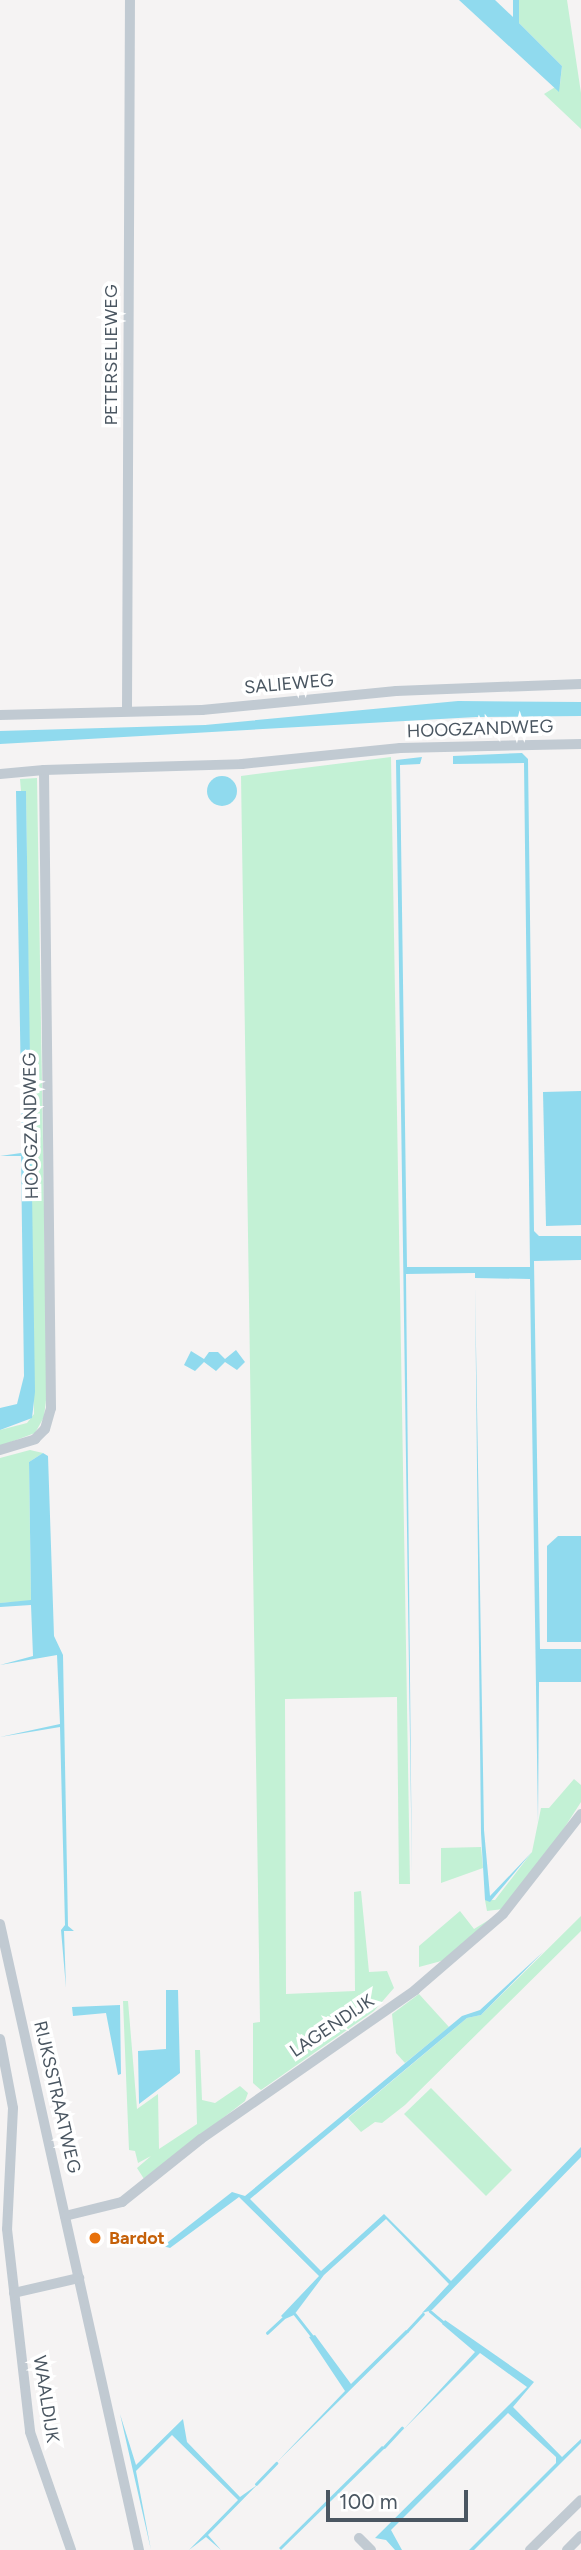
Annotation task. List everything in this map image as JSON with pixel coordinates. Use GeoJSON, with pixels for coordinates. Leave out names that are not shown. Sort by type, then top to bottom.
{"type":"FeatureCollection","features":[{"type":"Feature","properties":{"kind":"street","name":"PETERSELIEWEG"},"geometry":{"type":"LineString","coordinates":[[127,710],[130,0]]}},
{"type":"Feature","properties":{"kind":"street","name":"SALIEWEG"},"geometry":{"type":"LineString","coordinates":[[0,715],[202,710],[396,691],[581,684]]}},
{"type":"Feature","properties":{"kind":"street","name":"HOOGZANDWEG"},"geometry":{"type":"LineString","coordinates":[[0,774],[44,770],[242,764],[413,748],[581,744]]}},
{"type":"Feature","properties":{"kind":"street","name":"HOOGZANDWEG"},"geometry":{"type":"LineString","coordinates":[[0,1450],[35,1439],[45,1429],[51,1408],[44,770]]}},
{"type":"Feature","properties":{"kind":"street","name":"LAGENDIJK"},"geometry":{"type":"LineString","coordinates":[[65,2216],[122,2202],[201,2139],[415,1990],[503,1914],[581,1814]]}},
{"type":"Feature","properties":{"kind":"street","name":"RIJKSSTRAATWEG"},"geometry":{"type":"LineString","coordinates":[[0,1924],[139,2550]]}},
{"type":"Feature","properties":{"kind":"street","name":"WAALDIJK"},"geometry":{"type":"LineString","coordinates":[[0,2039],[13,2108],[8,2229],[30,2431],[71,2550]]}},
{"type":"Feature","properties":{"kind":"street"},"geometry":{"type":"LineString","coordinates":[[0,2109],[13,2108]]}},
{"type":"Feature","properties":{"kind":"street"},"geometry":{"type":"LineString","coordinates":[[14,2293],[79,2278]]}},
{"type":"Feature","properties":{"kind":"street"},"geometry":{"type":"LineString","coordinates":[[530,2550],[581,2500]]}},
{"type":"Feature","properties":{"kind":"street"},"geometry":{"type":"LineString","coordinates":[[567,2550],[581,2536]]}},
{"type":"Feature","properties":{"kind":"street"},"geometry":{"type":"LineString","coordinates":[[359,2538],[371,2550]]}},
{"type":"Feature","properties":{"kind":"green space"},"geometry":{"type":"Polygon","coordinates":[[[519,0],[567,0],[581,93],[581,129],[544,94],[560,84],[562,66],[519,23],[519,0]]]}},
{"type":"Feature","properties":{"kind":"green space"},"geometry":{"type":"Polygon","coordinates":[[[391,757],[410,1884],[399,1884],[397,1697],[285,1699],[286,1994],[355,1991],[354,1892],[361,1891],[369,1972],[387,1971],[394,1988],[374,2011],[261,2090],[253,2083],[253,2023],[260,2022],[241,776],[391,757]]]}},
{"type":"Feature","properties":{"kind":"green space"},"geometry":{"type":"Polygon","coordinates":[[[37,778],[47,1392],[44,1417],[35,1433],[0,1446],[0,1430],[27,1423],[34,1414],[26,792],[21,791],[20,779],[37,778]]]}},
{"type":"Feature","properties":{"kind":"green space"},"geometry":{"type":"Polygon","coordinates":[[[30,1450],[43,1453],[29,1462],[31,1601],[0,1603],[0,1458],[30,1450]]]}},
{"type":"Feature","properties":{"kind":"green space"},"geometry":{"type":"Polygon","coordinates":[[[574,1779],[581,1785],[581,1802],[559,1836],[503,1909],[487,1911],[485,1900],[495,1900],[532,1852],[541,1808],[549,1808],[574,1779]]]}},
{"type":"Feature","properties":{"kind":"green space"},"geometry":{"type":"Polygon","coordinates":[[[481,1847],[483,1868],[441,1883],[441,1848],[481,1847]]]}},
{"type":"Feature","properties":{"kind":"green space"},"geometry":{"type":"Polygon","coordinates":[[[460,1911],[474,1929],[492,1918],[445,1960],[419,1967],[419,1946],[460,1911]]]}},
{"type":"Feature","properties":{"kind":"green space"},"geometry":{"type":"Polygon","coordinates":[[[581,1916],[581,1931],[405,2105],[382,2123],[375,2122],[361,2132],[348,2118],[467,2018],[481,2015],[581,1916]]]}},
{"type":"Feature","properties":{"kind":"green space"},"geometry":{"type":"Polygon","coordinates":[[[419,1994],[449,2027],[405,2063],[396,2053],[392,2014],[419,1994]]]}},
{"type":"Feature","properties":{"kind":"green space"},"geometry":{"type":"Polygon","coordinates":[[[123,2001],[128,2001],[137,2109],[158,2094],[159,2149],[197,2124],[195,2050],[200,2050],[202,2100],[215,2103],[240,2086],[248,2093],[245,2101],[144,2179],[137,2168],[151,2156],[138,2163],[135,2151],[129,2150],[123,2001]]]}},
{"type":"Feature","properties":{"kind":"green space"},"geometry":{"type":"Polygon","coordinates":[[[431,2088],[512,2170],[486,2196],[404,2114],[431,2088]]]}},
{"type":"Feature","properties":{"kind":"water"},"geometry":{"type":"Polygon","coordinates":[[[459,0],[495,0],[513,17],[513,0],[519,0],[519,23],[562,66],[559,92],[459,0]]]}},
{"type":"Feature","properties":{"kind":"water"},"geometry":{"type":"Polygon","coordinates":[[[458,701],[581,702],[581,716],[476,717],[0,744],[0,731],[205,725],[458,701]]]}},
{"type":"Feature","properties":{"kind":"water"},"geometry":{"type":"Polygon","coordinates":[[[522,753],[528,759],[534,1231],[539,1236],[581,1236],[581,1260],[534,1261],[540,1649],[581,1649],[581,1682],[539,1682],[538,1824],[530,1279],[475,1278],[475,1273],[406,1274],[412,1880],[396,760],[422,757],[420,764],[400,765],[407,1267],[530,1267],[524,763],[453,764],[453,756],[522,753]]]}},
{"type":"Feature","properties":{"kind":"water"},"geometry":{"type":"Polygon","coordinates":[[[222,776],[228,777],[236,785],[236,797],[228,805],[222,806],[216,805],[208,797],[207,791],[208,785],[216,777],[222,776]]]}},
{"type":"Feature","properties":{"kind":"water"},"geometry":{"type":"Polygon","coordinates":[[[16,791],[26,791],[35,1392],[32,1418],[0,1430],[0,1408],[17,1404],[24,1376],[21,1156],[0,1156],[21,1153],[22,1148],[16,791]]]}},
{"type":"Feature","properties":{"kind":"water"},"geometry":{"type":"Polygon","coordinates":[[[581,1091],[581,1225],[546,1226],[543,1092],[581,1091]]]}},
{"type":"Feature","properties":{"kind":"water"},"geometry":{"type":"Polygon","coordinates":[[[475,1284],[484,1830],[490,1896],[532,1852],[490,1902],[485,1900],[481,1833],[475,1284]]]}},
{"type":"Feature","properties":{"kind":"water"},"geometry":{"type":"Polygon","coordinates":[[[236,1350],[245,1362],[237,1370],[225,1362],[216,1371],[204,1362],[195,1371],[184,1365],[191,1351],[204,1359],[209,1352],[218,1352],[225,1359],[236,1350]]]}},
{"type":"Feature","properties":{"kind":"water"},"geometry":{"type":"Polygon","coordinates":[[[43,1453],[48,1456],[54,1636],[63,1655],[68,1926],[74,1931],[64,1931],[66,1988],[61,1930],[65,1925],[60,1727],[0,1737],[60,1724],[57,1655],[0,1665],[33,1656],[31,1605],[0,1607],[0,1603],[31,1600],[29,1462],[43,1453]]]}},
{"type":"Feature","properties":{"kind":"water"},"geometry":{"type":"Polygon","coordinates":[[[558,1536],[581,1536],[581,1642],[547,1642],[547,1546],[558,1536]]]}},
{"type":"Feature","properties":{"kind":"water"},"geometry":{"type":"Polygon","coordinates":[[[543,1952],[481,2015],[467,2018],[250,2199],[321,2271],[384,2214],[451,2281],[581,2147],[581,2157],[432,2310],[422,2313],[449,2284],[386,2219],[324,2275],[294,2315],[285,2319],[281,2316],[319,2276],[239,2197],[170,2248],[163,2246],[232,2192],[245,2196],[462,2016],[480,2010],[543,1952]]]}},
{"type":"Feature","properties":{"kind":"water"},"geometry":{"type":"Polygon","coordinates":[[[166,1990],[178,1990],[180,2073],[139,2104],[138,2051],[166,2049],[166,1990]]]}},
{"type":"Feature","properties":{"kind":"water"},"geometry":{"type":"Polygon","coordinates":[[[120,2005],[121,2074],[118,2075],[106,2013],[73,2016],[72,2007],[120,2005]]]}},
{"type":"Feature","properties":{"kind":"water"},"geometry":{"type":"Polygon","coordinates":[[[445,2320],[534,2382],[513,2407],[562,2457],[581,2439],[581,2443],[474,2550],[469,2550],[556,2463],[556,2457],[508,2413],[391,2530],[402,2550],[395,2550],[386,2540],[375,2538],[527,2387],[480,2353],[403,2430],[475,2352],[442,2324],[445,2320]]]}},
{"type":"Feature","properties":{"kind":"water"},"geometry":{"type":"Polygon","coordinates":[[[406,2330],[409,2332],[276,2463],[345,2391],[309,2337],[315,2335],[351,2384],[406,2330]]]}},
{"type":"Feature","properties":{"kind":"water"},"geometry":{"type":"Polygon","coordinates":[[[120,2414],[136,2465],[183,2419],[187,2442],[240,2497],[257,2485],[208,2535],[221,2550],[206,2537],[189,2550],[238,2500],[172,2435],[136,2471],[151,2550],[120,2414]]]}},
{"type":"Feature","properties":{"kind":"water"},"geometry":{"type":"Polygon","coordinates":[[[382,2446],[385,2448],[281,2550],[279,2548],[382,2446]]]}},
{"type":"Feature","properties":{"kind":"waterway"},"geometry":{"type":"LineString","coordinates":[[430,2311],[443,2322]]}},
{"type":"Feature","properties":{"kind":"waterway"},"geometry":{"type":"LineString","coordinates":[[295,2314],[312,2336]]}},
{"type":"Feature","properties":{"kind":"waterway"},"geometry":{"type":"LineString","coordinates":[[407,2331],[423,2314]]}},
{"type":"Feature","properties":{"kind":"waterway"},"geometry":{"type":"LineString","coordinates":[[267,2333],[283,2318]]}},
{"type":"Feature","properties":{"kind":"waterway"},"geometry":{"type":"LineString","coordinates":[[384,2447],[402,2428]]}},
{"type":"Feature","properties":{"kind":"waterway"},"geometry":{"type":"LineString","coordinates":[[256,2484],[276,2463]]}},
{"type":"Feature","properties":{"kind":"place","name":"Bardot"},"geometry":{"type":"Point","coordinates":[95,2238]}}]}
